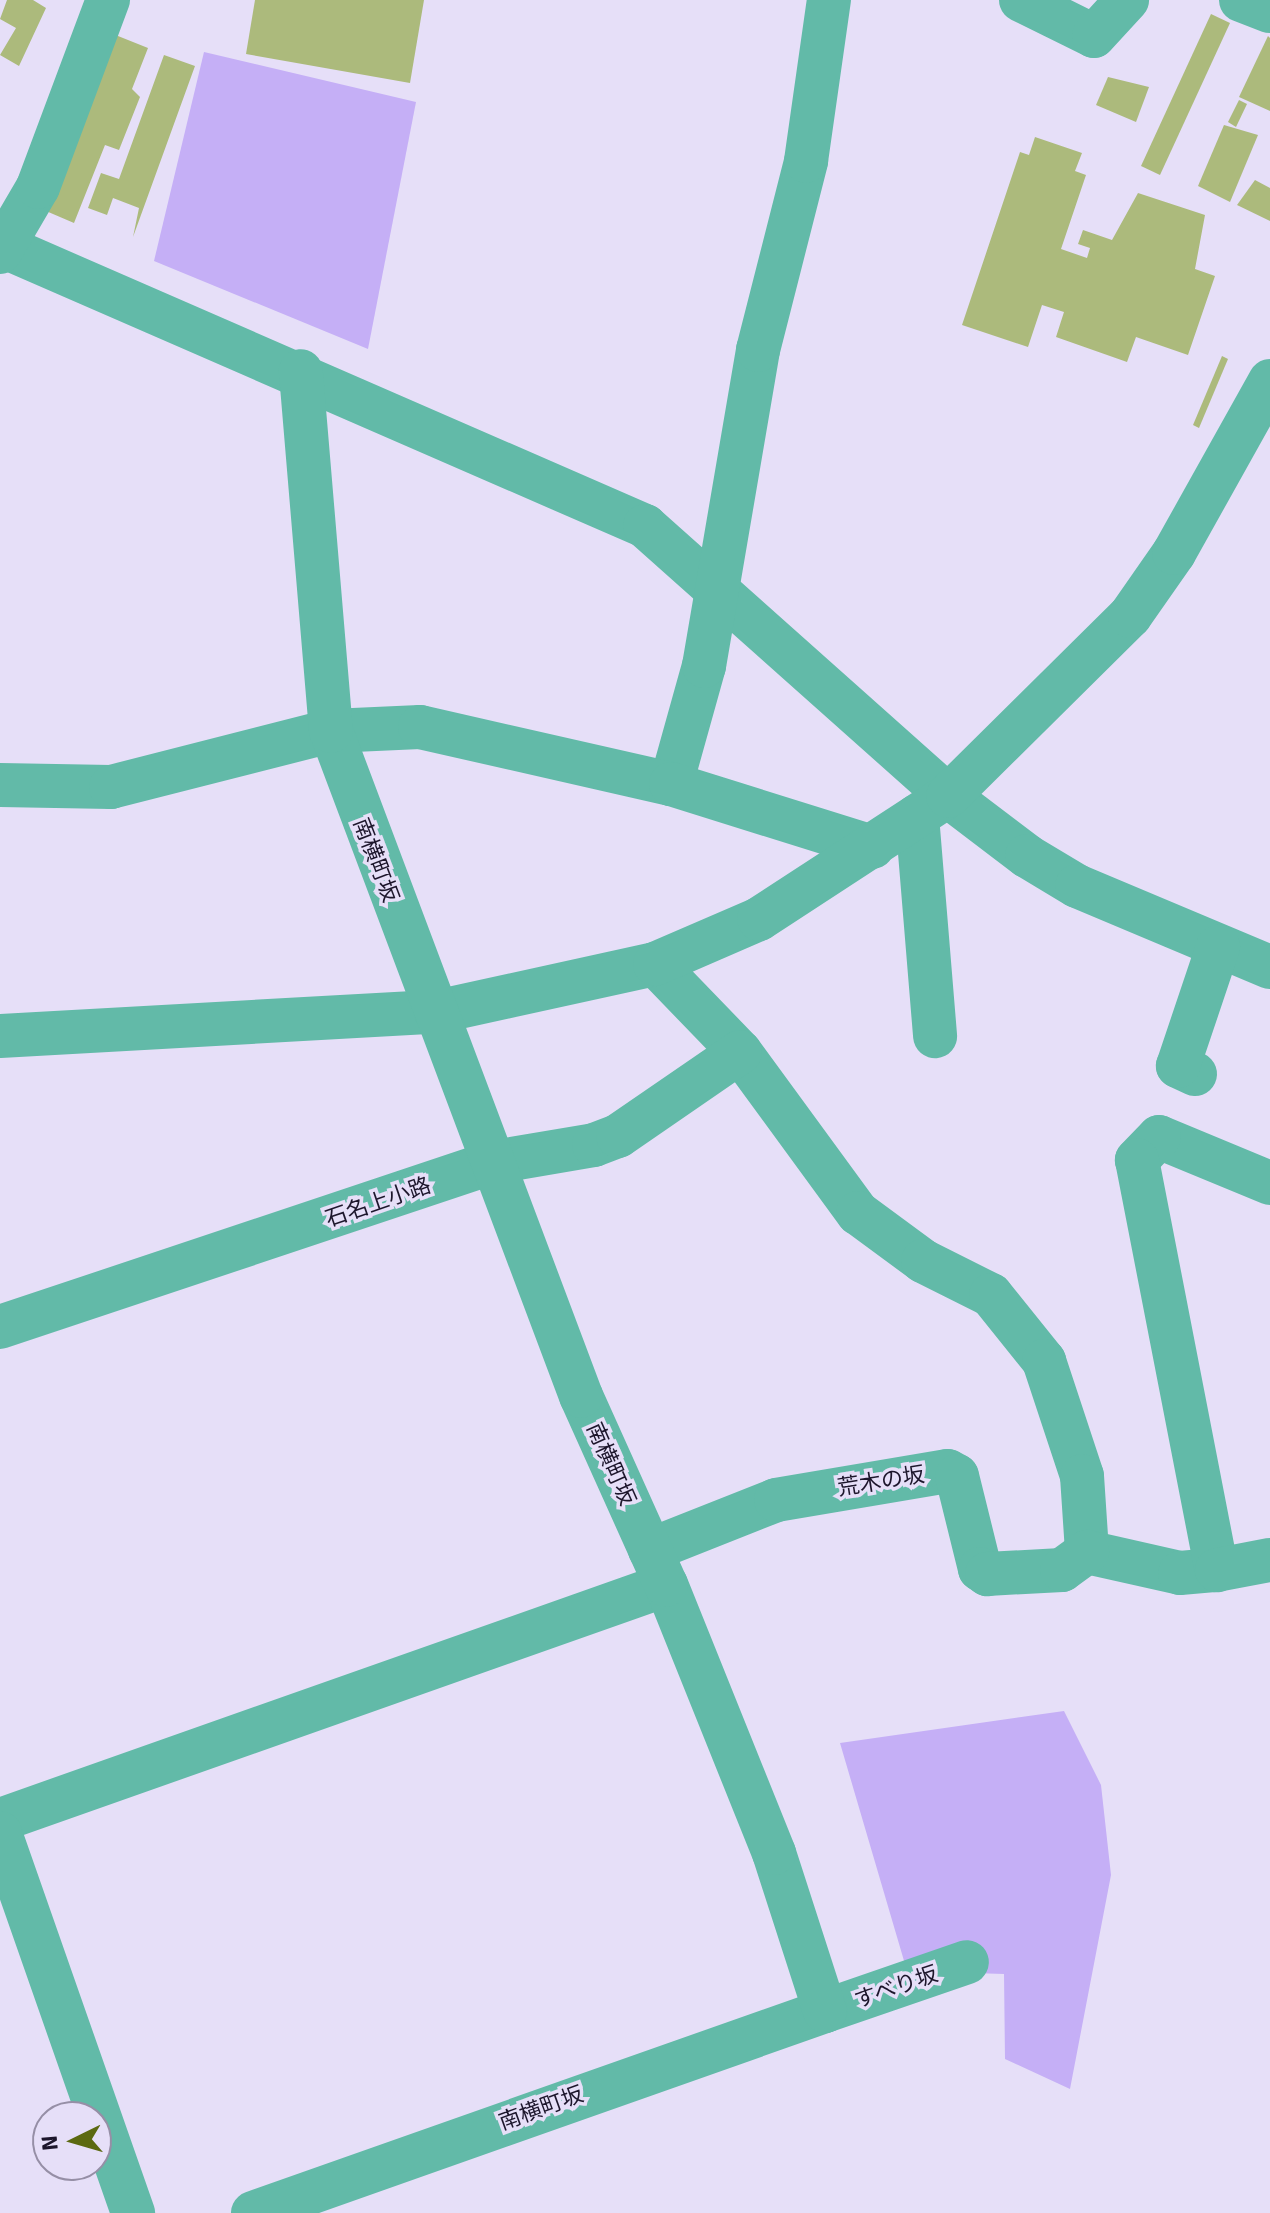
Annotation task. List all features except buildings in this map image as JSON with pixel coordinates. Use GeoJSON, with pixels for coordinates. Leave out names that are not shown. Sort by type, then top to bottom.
{"type":"FeatureCollection","features":[{"type":"Feature","properties":{"kind":"street"},"geometry":{"type":"LineString","coordinates":[[108,0],[38,187],[1,248],[301,371],[645,526],[719,592],[932,806],[1077,886],[1270,967]]}},
{"type":"Feature","properties":{"kind":"street"},"geometry":{"type":"LineString","coordinates":[[671,784],[719,592],[758,350],[816,104],[829,0]]}},
{"type":"Feature","properties":{"kind":"street"},"geometry":{"type":"LineString","coordinates":[[1021,0],[1094,36],[1127,0]]}},
{"type":"Feature","properties":{"kind":"street"},"geometry":{"type":"LineString","coordinates":[[1241,0],[1270,11]]}},
{"type":"Feature","properties":{"kind":"street","name":"南横町坂"},"geometry":{"type":"LineString","coordinates":[[253,2213],[301,2205],[825,2011],[774,1853],[658,1568],[581,1396],[331,731],[301,371]]}},
{"type":"Feature","properties":{"kind":"street"},"geometry":{"type":"LineString","coordinates":[[0,1036],[436,1012],[655,964],[759,919],[932,806],[1130,616],[1174,553],[1270,381]]}},
{"type":"Feature","properties":{"kind":"street"},"geometry":{"type":"LineString","coordinates":[[0,785],[111,787],[331,731],[420,727],[671,784],[872,847]]}},
{"type":"Feature","properties":{"kind":"street"},"geometry":{"type":"LineString","coordinates":[[932,806],[935,1036]]}},
{"type":"Feature","properties":{"kind":"street"},"geometry":{"type":"LineString","coordinates":[[1195,1074],[1178,1066],[1218,947]]}},
{"type":"Feature","properties":{"kind":"street"},"geometry":{"type":"LineString","coordinates":[[655,964],[740,1052],[858,1213],[923,1261],[991,1295],[1044,1361],[1082,1476],[1087,1552],[1180,1573],[1270,1560]]}},
{"type":"Feature","properties":{"kind":"street","name":"石名上小路"},"geometry":{"type":"LineString","coordinates":[[0,1327],[494,1162],[618,1136],[740,1052]]}},
{"type":"Feature","properties":{"kind":"street"},"geometry":{"type":"LineString","coordinates":[[1217,1570],[1137,1160],[1159,1137],[1270,1183]]}},
{"type":"Feature","properties":{"kind":"street","name":"荒木の坂"},"geometry":{"type":"LineString","coordinates":[[658,1568],[776,1500],[948,1471],[957,1476],[980,1569],[987,1574],[1062,1570],[1087,1552]]}},
{"type":"Feature","properties":{"kind":"street"},"geometry":{"type":"LineString","coordinates":[[0,1820],[658,1568]]}},
{"type":"Feature","properties":{"kind":"street"},"geometry":{"type":"LineString","coordinates":[[0,1833],[133,2213]]}},
{"type":"Feature","properties":{"kind":"street","name":"すべり坂"},"geometry":{"type":"LineString","coordinates":[[825,2011],[967,1962]]}},
{"type":"Feature","properties":{"kind":"shaded area"},"geometry":{"type":"Polygon","coordinates":[[[204,52],[416,102],[368,349],[154,261],[204,52]]]}},
{"type":"Feature","properties":{"kind":"shaded area"},"geometry":{"type":"Polygon","coordinates":[[[1064,1711],[1101,1785],[1111,1875],[1070,2089],[1005,2059],[1004,1974],[907,1971],[840,1743],[1064,1711]]]}}]}
